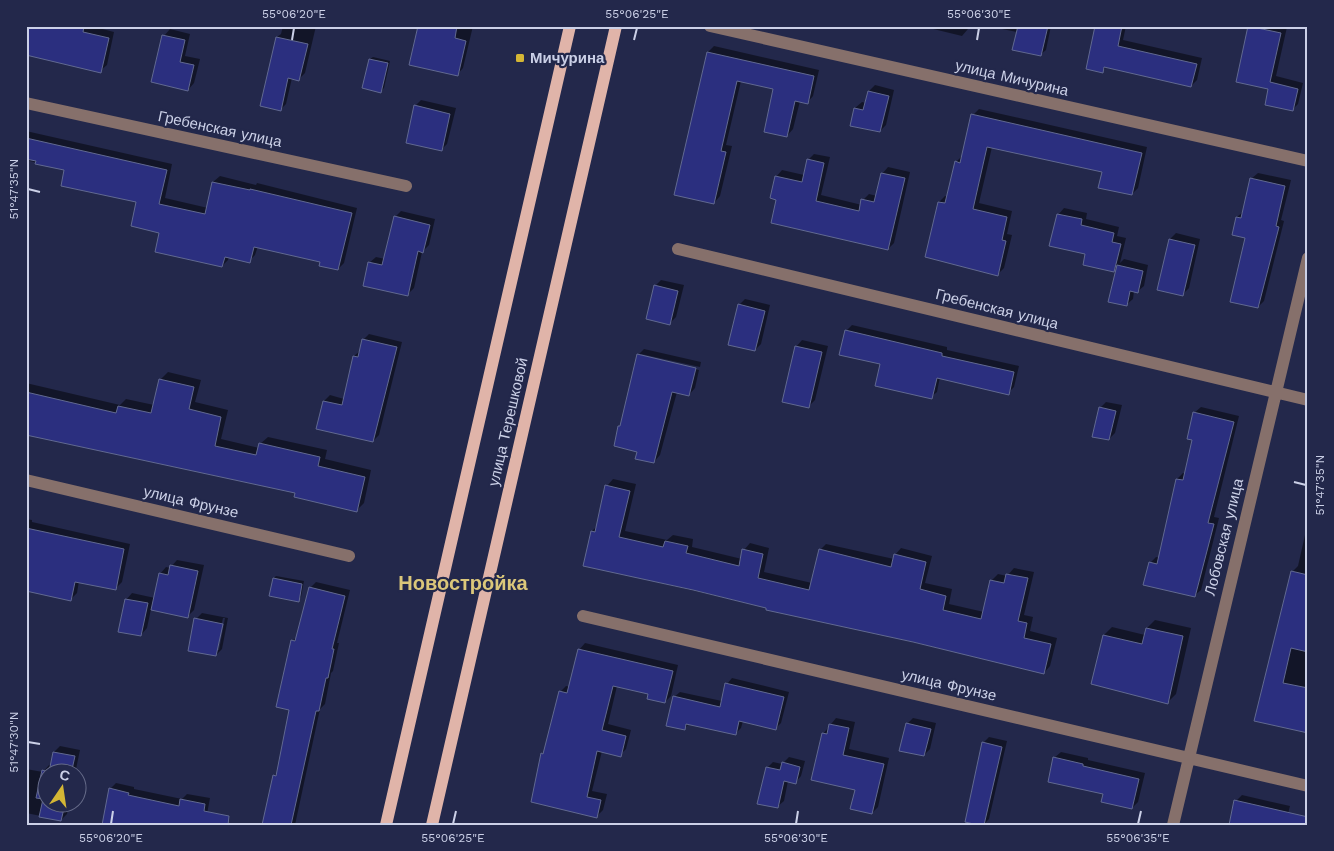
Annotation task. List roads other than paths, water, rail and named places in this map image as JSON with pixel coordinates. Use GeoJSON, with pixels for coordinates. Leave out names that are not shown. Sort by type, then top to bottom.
{"type":"FeatureCollection","features":[{"type":"Feature","properties":{"kind":"main road","name":"улица Терешковой"},"geometry":{"type":"LineString","coordinates":[[386,825],[570,26]]}},
{"type":"Feature","properties":{"kind":"main road","name":"улица Терешковой"},"geometry":{"type":"LineString","coordinates":[[432,825],[616,26]]}},
{"type":"Feature","properties":{"kind":"street","name":"улица Мичурина"},"geometry":{"type":"LineString","coordinates":[[710,26],[1308,161]]}},
{"type":"Feature","properties":{"kind":"street","name":"Гребенская улица"},"geometry":{"type":"LineString","coordinates":[[26,104],[406,186]]}},
{"type":"Feature","properties":{"kind":"street","name":"Гребенская улица"},"geometry":{"type":"LineString","coordinates":[[678,249],[1308,400]]}},
{"type":"Feature","properties":{"kind":"street","name":"Лобовская улица"},"geometry":{"type":"LineString","coordinates":[[1173,825],[1308,258]]}},
{"type":"Feature","properties":{"kind":"street","name":"улица Фрунзе"},"geometry":{"type":"LineString","coordinates":[[26,480],[349,556]]}},
{"type":"Feature","properties":{"kind":"street","name":"улица Фрунзе"},"geometry":{"type":"LineString","coordinates":[[583,616],[1308,786]]}},
{"type":"Feature","properties":{"kind":"place","name":"Мичурина"},"geometry":{"type":"Point","coordinates":[520,58]}},
{"type":"Feature","properties":{"kind":"district","name":"Новостройка"},"geometry":{"type":"Point","coordinates":[463,583]}}]}
